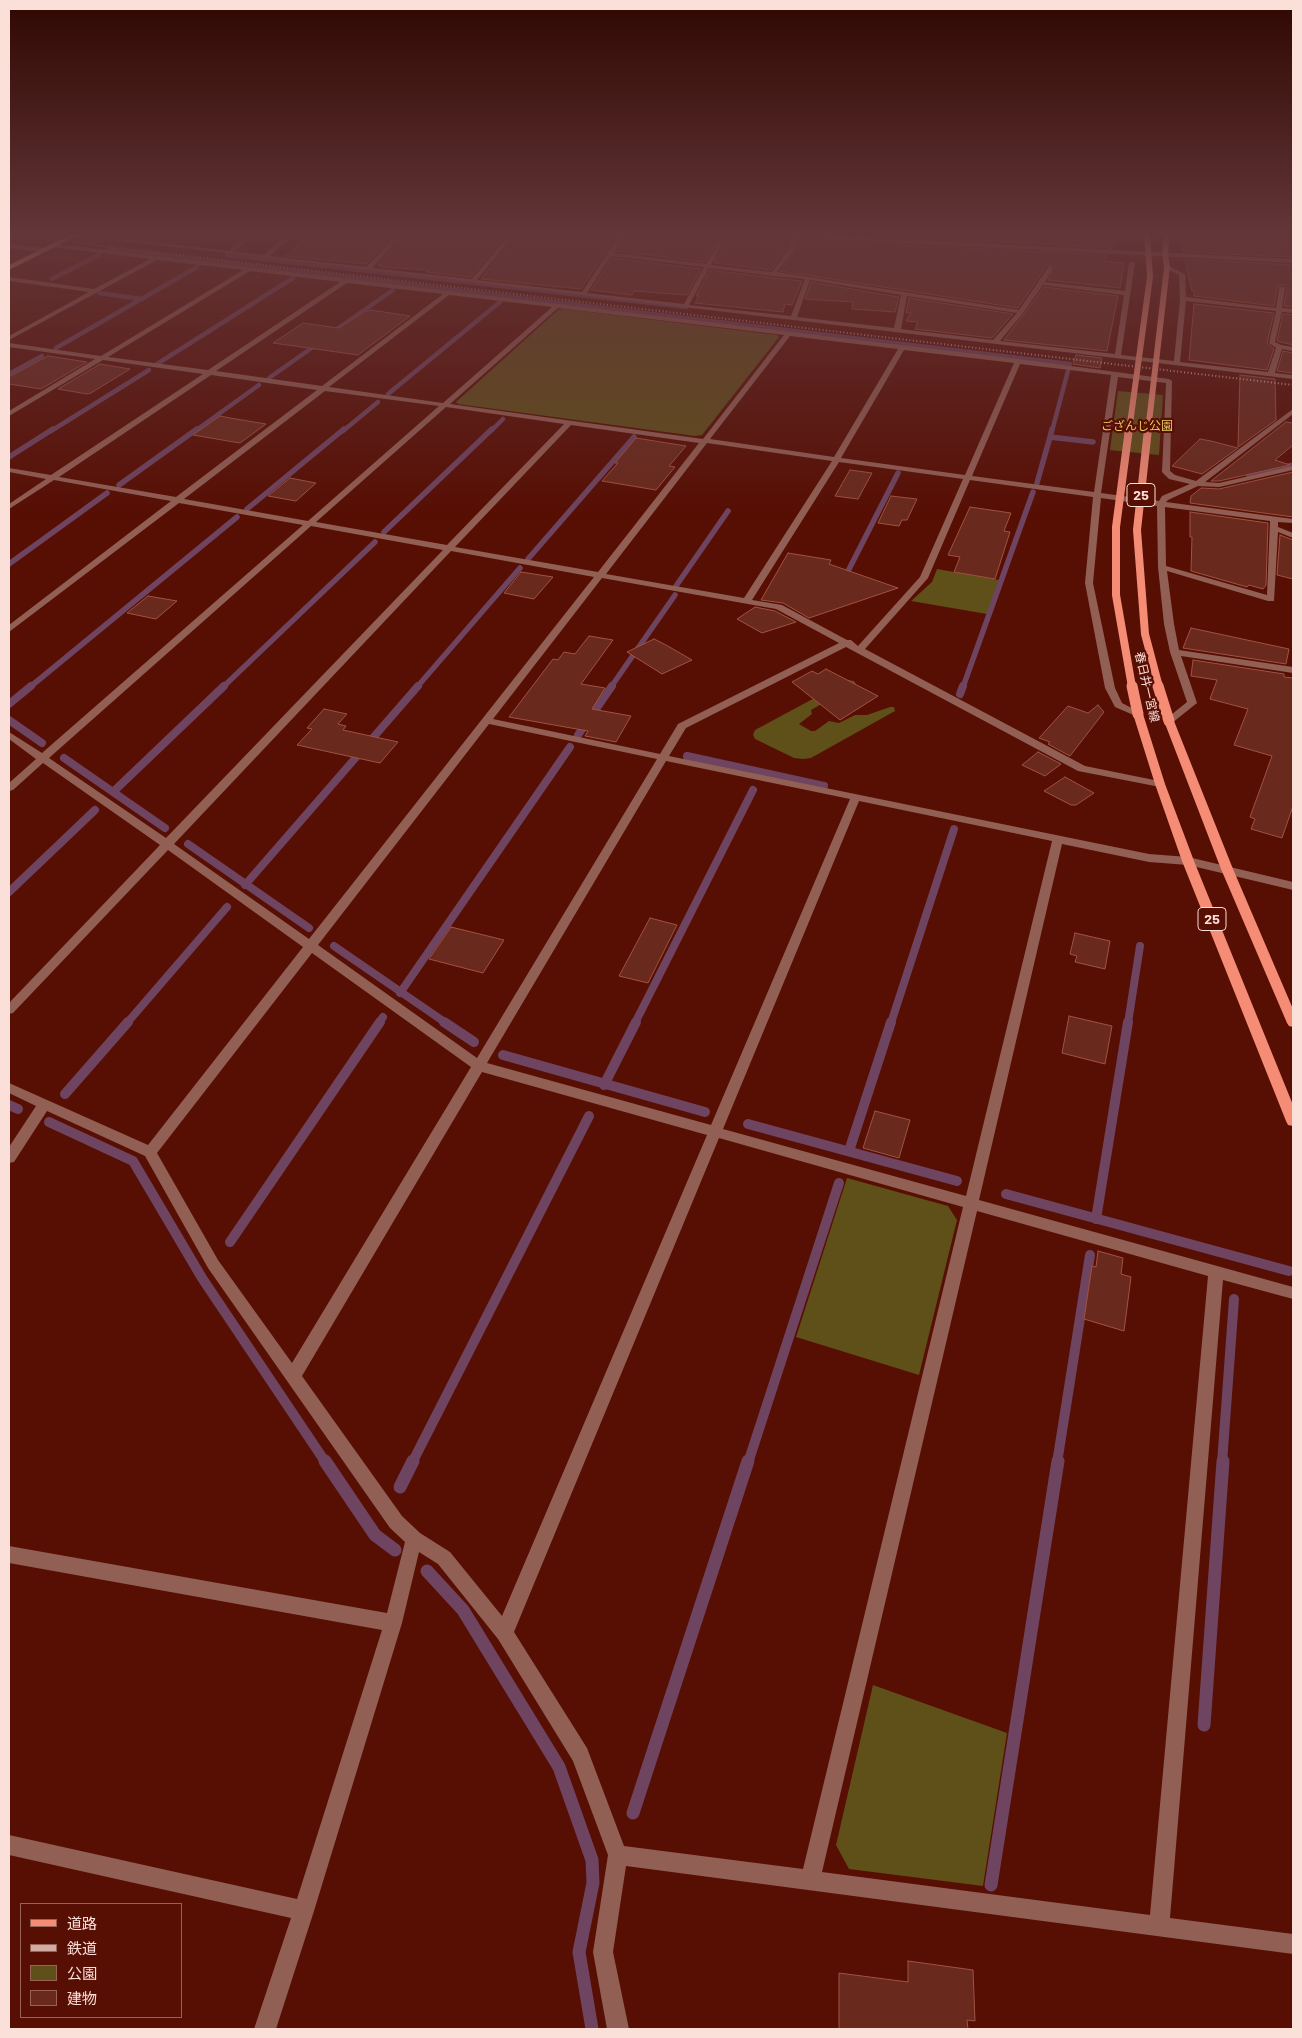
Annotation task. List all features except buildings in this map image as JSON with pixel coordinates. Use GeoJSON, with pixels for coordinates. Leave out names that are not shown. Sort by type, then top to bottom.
{"type":"FeatureCollection","features":[{"type":"Feature","properties":{"kind":"main road","name":"春日井一宮線"},"geometry":{"type":"LineString","coordinates":[[1143,329],[1116,528],[1116,595],[1124,646],[1138,714],[1160,784],[1188,861],[1293,1121]]}},
{"type":"Feature","properties":{"kind":"main road","name":"春日井一宮線"},"geometry":{"type":"LineString","coordinates":[[1160,329],[1137,530],[1145,634],[1170,721],[1227,869],[1293,1023]]}},
{"type":"Feature","properties":{"kind":"street"},"geometry":{"type":"LineString","coordinates":[[9,338],[25,329]]}},
{"type":"Feature","properties":{"kind":"street"},"geometry":{"type":"LineString","coordinates":[[9,414],[149,329]]}},
{"type":"Feature","properties":{"kind":"street"},"geometry":{"type":"LineString","coordinates":[[9,508],[274,329]]}},
{"type":"Feature","properties":{"kind":"street"},"geometry":{"type":"LineString","coordinates":[[9,629],[401,329]]}},
{"type":"Feature","properties":{"kind":"street"},"geometry":{"type":"LineString","coordinates":[[9,788],[531,329]]}},
{"type":"Feature","properties":{"kind":"street"},"geometry":{"type":"LineString","coordinates":[[748,329],[1114,373],[1114,375],[1170,379],[1166,472],[1172,477],[1197,484],[1219,485],[1293,468]]}},
{"type":"Feature","properties":{"kind":"street"},"geometry":{"type":"LineString","coordinates":[[882,329],[1293,377]]}},
{"type":"Feature","properties":{"kind":"street"},"geometry":{"type":"LineString","coordinates":[[995,342],[1006,329]]}},
{"type":"Feature","properties":{"kind":"street"},"geometry":{"type":"LineString","coordinates":[[1118,356],[1122,329]]}},
{"type":"Feature","properties":{"kind":"street"},"geometry":{"type":"LineString","coordinates":[[1177,363],[1180,329]]}},
{"type":"Feature","properties":{"kind":"street"},"geometry":{"type":"LineString","coordinates":[[1275,329],[1272,343],[1279,347],[1293,349]]}},
{"type":"Feature","properties":{"kind":"street"},"geometry":{"type":"LineString","coordinates":[[150,1152],[788,334]]}},
{"type":"Feature","properties":{"kind":"street"},"geometry":{"type":"LineString","coordinates":[[9,346],[1161,504],[1274,523],[1293,521]]}},
{"type":"Feature","properties":{"kind":"street"},"geometry":{"type":"LineString","coordinates":[[747,601],[836,460],[902,347]]}},
{"type":"Feature","properties":{"kind":"street"},"geometry":{"type":"LineString","coordinates":[[1271,375],[1279,347]]}},
{"type":"Feature","properties":{"kind":"street"},"geometry":{"type":"LineString","coordinates":[[860,649],[886,617],[924,578],[1018,361]]}},
{"type":"Feature","properties":{"kind":"street"},"geometry":{"type":"LineString","coordinates":[[1114,375],[1097,496],[1089,583],[1110,688],[1118,705],[1138,714]]}},
{"type":"Feature","properties":{"kind":"street"},"geometry":{"type":"LineString","coordinates":[[1170,721],[1192,703],[1175,652],[1162,567],[1161,504],[1165,498],[1197,484],[1293,411]]}},
{"type":"Feature","properties":{"kind":"street"},"geometry":{"type":"LineString","coordinates":[[9,1010],[569,423]]}},
{"type":"Feature","properties":{"kind":"street"},"geometry":{"type":"LineString","coordinates":[[9,470],[779,607],[848,642],[1082,769],[1160,784]]}},
{"type":"Feature","properties":{"kind":"street"},"geometry":{"type":"LineString","coordinates":[[1274,523],[1293,536]]}},
{"type":"Feature","properties":{"kind":"street"},"geometry":{"type":"LineString","coordinates":[[1162,567],[1271,599],[1274,523]]}},
{"type":"Feature","properties":{"kind":"street"},"geometry":{"type":"LineString","coordinates":[[293,1376],[682,726],[848,642]]}},
{"type":"Feature","properties":{"kind":"street"},"geometry":{"type":"LineString","coordinates":[[1175,652],[1293,670]]}},
{"type":"Feature","properties":{"kind":"street"},"geometry":{"type":"LineString","coordinates":[[486,721],[1148,858],[1188,861],[1293,886]]}},
{"type":"Feature","properties":{"kind":"street"},"geometry":{"type":"LineString","coordinates":[[9,736],[167,844],[479,1066],[1293,1293]]}},
{"type":"Feature","properties":{"kind":"street"},"geometry":{"type":"LineString","coordinates":[[504,1633],[856,797]]}},
{"type":"Feature","properties":{"kind":"street"},"geometry":{"type":"LineString","coordinates":[[810,1880],[1058,839]]}},
{"type":"Feature","properties":{"kind":"street"},"geometry":{"type":"LineString","coordinates":[[9,1088],[150,1152],[214,1264],[396,1522],[414,1539],[444,1558],[504,1633],[580,1755],[618,1855],[602,1952],[618,2029]]}},
{"type":"Feature","properties":{"kind":"street"},"geometry":{"type":"LineString","coordinates":[[9,1158],[44,1104]]}},
{"type":"Feature","properties":{"kind":"street"},"geometry":{"type":"LineString","coordinates":[[1159,1926],[1216,1272]]}},
{"type":"Feature","properties":{"kind":"street"},"geometry":{"type":"LineString","coordinates":[[265,2029],[304,1911],[393,1623],[414,1539]]}},
{"type":"Feature","properties":{"kind":"street"},"geometry":{"type":"LineString","coordinates":[[9,1554],[393,1623]]}},
{"type":"Feature","properties":{"kind":"street"},"geometry":{"type":"LineString","coordinates":[[9,1845],[304,1911]]}},
{"type":"Feature","properties":{"kind":"street"},"geometry":{"type":"LineString","coordinates":[[618,1855],[1293,1944]]}},
{"type":"Feature","properties":{"kind":"green space"},"geometry":{"type":"Polygon","coordinates":[[[537,329],[729,329],[777,335],[779,337],[702,435],[695,436],[458,404],[456,402],[537,329]]]}},
{"type":"Feature","properties":{"kind":"green space","name":"ござんじ公園"},"geometry":{"type":"Polygon","coordinates":[[[1118,391],[1163,395],[1159,455],[1110,450],[1118,391]]]}},
{"type":"Feature","properties":{"kind":"green space"},"geometry":{"type":"Polygon","coordinates":[[[937,569],[999,580],[987,614],[911,601],[932,582],[937,569]]]}},
{"type":"Feature","properties":{"kind":"green space"},"geometry":{"type":"Polygon","coordinates":[[[848,680],[854,681],[856,684],[811,710],[812,714],[799,724],[811,731],[815,731],[829,721],[839,723],[855,715],[867,715],[890,707],[894,707],[895,711],[811,758],[794,758],[755,739],[753,735],[755,730],[848,680]]]}},
{"type":"Feature","properties":{"kind":"green space"},"geometry":{"type":"Polygon","coordinates":[[[847,1178],[948,1206],[957,1220],[919,1375],[796,1337],[847,1178]]]}},
{"type":"Feature","properties":{"kind":"green space"},"geometry":{"type":"Polygon","coordinates":[[[873,1685],[1007,1733],[983,1886],[849,1869],[836,1845],[873,1685]]]}},
{"type":"Feature","properties":{"kind":"waterway"},"geometry":{"type":"LineString","coordinates":[[56,348],[89,329]]}},
{"type":"Feature","properties":{"kind":"waterway"},"geometry":{"type":"LineString","coordinates":[[157,364],[212,329]]}},
{"type":"Feature","properties":{"kind":"waterway"},"geometry":{"type":"LineString","coordinates":[[330,334],[337,329]]}},
{"type":"Feature","properties":{"kind":"waterway"},"geometry":{"type":"LineString","coordinates":[[388,394],[467,329]]}},
{"type":"Feature","properties":{"kind":"waterway"},"geometry":{"type":"LineString","coordinates":[[778,329],[1070,364]]}},
{"type":"Feature","properties":{"kind":"waterway"},"geometry":{"type":"LineString","coordinates":[[269,378],[320,342]]}},
{"type":"Feature","properties":{"kind":"waterway"},"geometry":{"type":"LineString","coordinates":[[9,374],[42,356]]}},
{"type":"Feature","properties":{"kind":"waterway"},"geometry":{"type":"LineString","coordinates":[[51,431],[149,370]]}},
{"type":"Feature","properties":{"kind":"waterway"},"geometry":{"type":"LineString","coordinates":[[1052,431],[1068,371]]}},
{"type":"Feature","properties":{"kind":"waterway"},"geometry":{"type":"LineString","coordinates":[[195,431],[259,385]]}},
{"type":"Feature","properties":{"kind":"waterway"},"geometry":{"type":"LineString","coordinates":[[343,431],[378,402]]}},
{"type":"Feature","properties":{"kind":"waterway"},"geometry":{"type":"LineString","coordinates":[[491,431],[503,419]]}},
{"type":"Feature","properties":{"kind":"waterway"},"geometry":{"type":"LineString","coordinates":[[9,457],[53,429]]}},
{"type":"Feature","properties":{"kind":"waterway"},"geometry":{"type":"LineString","coordinates":[[119,485],[197,429]]}},
{"type":"Feature","properties":{"kind":"waterway"},"geometry":{"type":"LineString","coordinates":[[247,509],[344,429]]}},
{"type":"Feature","properties":{"kind":"waterway"},"geometry":{"type":"LineString","coordinates":[[384,532],[492,429]]}},
{"type":"Feature","properties":{"kind":"waterway"},"geometry":{"type":"LineString","coordinates":[[1050,437],[1052,429]]}},
{"type":"Feature","properties":{"kind":"waterway"},"geometry":{"type":"LineString","coordinates":[[528,559],[634,437]]}},
{"type":"Feature","properties":{"kind":"waterway"},"geometry":{"type":"LineString","coordinates":[[1037,483],[1050,437]]}},
{"type":"Feature","properties":{"kind":"waterway"},"geometry":{"type":"LineString","coordinates":[[1050,437],[1093,442]]}},
{"type":"Feature","properties":{"kind":"waterway"},"geometry":{"type":"LineString","coordinates":[[1249,476],[1293,465]]}},
{"type":"Feature","properties":{"kind":"waterway"},"geometry":{"type":"LineString","coordinates":[[844,579],[898,473]]}},
{"type":"Feature","properties":{"kind":"waterway"},"geometry":{"type":"LineString","coordinates":[[963,687],[1033,492]]}},
{"type":"Feature","properties":{"kind":"waterway"},"geometry":{"type":"LineString","coordinates":[[9,564],[107,493]]}},
{"type":"Feature","properties":{"kind":"waterway"},"geometry":{"type":"LineString","coordinates":[[676,586],[728,511]]}},
{"type":"Feature","properties":{"kind":"waterway"},"geometry":{"type":"LineString","coordinates":[[30,687],[237,517]]}},
{"type":"Feature","properties":{"kind":"waterway"},"geometry":{"type":"LineString","coordinates":[[223,687],[375,542]]}},
{"type":"Feature","properties":{"kind":"waterway"},"geometry":{"type":"LineString","coordinates":[[417,687],[520,568]]}},
{"type":"Feature","properties":{"kind":"waterway"},"geometry":{"type":"LineString","coordinates":[[611,687],[675,595]]}},
{"type":"Feature","properties":{"kind":"waterway"},"geometry":{"type":"LineString","coordinates":[[9,704],[31,686]]}},
{"type":"Feature","properties":{"kind":"waterway"},"geometry":{"type":"LineString","coordinates":[[113,792],[224,686]]}},
{"type":"Feature","properties":{"kind":"waterway"},"geometry":{"type":"LineString","coordinates":[[246,884],[418,686]]}},
{"type":"Feature","properties":{"kind":"waterway"},"geometry":{"type":"LineString","coordinates":[[578,735],[612,686]]}},
{"type":"Feature","properties":{"kind":"waterway"},"geometry":{"type":"LineString","coordinates":[[960,694],[963,686]]}},
{"type":"Feature","properties":{"kind":"waterway"},"geometry":{"type":"LineString","coordinates":[[9,720],[42,743]]}},
{"type":"Feature","properties":{"kind":"waterway"},"geometry":{"type":"LineString","coordinates":[[401,992],[570,747]]}},
{"type":"Feature","properties":{"kind":"waterway"},"geometry":{"type":"LineString","coordinates":[[687,756],[824,786]]}},
{"type":"Feature","properties":{"kind":"waterway"},"geometry":{"type":"LineString","coordinates":[[64,758],[113,792]]}},
{"type":"Feature","properties":{"kind":"waterway"},"geometry":{"type":"LineString","coordinates":[[635,1023],[753,790]]}},
{"type":"Feature","properties":{"kind":"waterway"},"geometry":{"type":"LineString","coordinates":[[113,792],[165,828]]}},
{"type":"Feature","properties":{"kind":"waterway"},"geometry":{"type":"LineString","coordinates":[[9,892],[95,810]]}},
{"type":"Feature","properties":{"kind":"waterway"},"geometry":{"type":"LineString","coordinates":[[891,1023],[954,829]]}},
{"type":"Feature","properties":{"kind":"waterway"},"geometry":{"type":"LineString","coordinates":[[188,844],[246,884]]}},
{"type":"Feature","properties":{"kind":"waterway"},"geometry":{"type":"LineString","coordinates":[[246,884],[309,928]]}},
{"type":"Feature","properties":{"kind":"waterway"},"geometry":{"type":"LineString","coordinates":[[127,1023],[227,907]]}},
{"type":"Feature","properties":{"kind":"waterway"},"geometry":{"type":"LineString","coordinates":[[334,946],[401,992]]}},
{"type":"Feature","properties":{"kind":"waterway"},"geometry":{"type":"LineString","coordinates":[[1128,1023],[1140,946]]}},
{"type":"Feature","properties":{"kind":"waterway"},"geometry":{"type":"LineString","coordinates":[[401,992],[446,1023]]}},
{"type":"Feature","properties":{"kind":"waterway"},"geometry":{"type":"LineString","coordinates":[[379,1023],[383,1017]]}},
{"type":"Feature","properties":{"kind":"waterway"},"geometry":{"type":"LineString","coordinates":[[65,1094],[128,1022]]}},
{"type":"Feature","properties":{"kind":"waterway"},"geometry":{"type":"LineString","coordinates":[[230,1242],[380,1022]]}},
{"type":"Feature","properties":{"kind":"waterway"},"geometry":{"type":"LineString","coordinates":[[444,1022],[474,1042]]}},
{"type":"Feature","properties":{"kind":"waterway"},"geometry":{"type":"LineString","coordinates":[[605,1084],[636,1022]]}},
{"type":"Feature","properties":{"kind":"waterway"},"geometry":{"type":"LineString","coordinates":[[849,1151],[891,1022]]}},
{"type":"Feature","properties":{"kind":"waterway"},"geometry":{"type":"LineString","coordinates":[[1096,1219],[1128,1022]]}},
{"type":"Feature","properties":{"kind":"waterway"},"geometry":{"type":"LineString","coordinates":[[503,1055],[605,1084]]}},
{"type":"Feature","properties":{"kind":"waterway"},"geometry":{"type":"LineString","coordinates":[[605,1084],[705,1112]]}},
{"type":"Feature","properties":{"kind":"waterway"},"geometry":{"type":"LineString","coordinates":[[9,1105],[18,1109]]}},
{"type":"Feature","properties":{"kind":"waterway"},"geometry":{"type":"LineString","coordinates":[[412,1463],[589,1116]]}},
{"type":"Feature","properties":{"kind":"waterway"},"geometry":{"type":"LineString","coordinates":[[49,1122],[133,1161],[202,1278],[326,1463]]}},
{"type":"Feature","properties":{"kind":"waterway"},"geometry":{"type":"LineString","coordinates":[[748,1124],[957,1181]]}},
{"type":"Feature","properties":{"kind":"waterway"},"geometry":{"type":"LineString","coordinates":[[748,1463],[839,1183]]}},
{"type":"Feature","properties":{"kind":"waterway"},"geometry":{"type":"LineString","coordinates":[[1006,1194],[1096,1219]]}},
{"type":"Feature","properties":{"kind":"waterway"},"geometry":{"type":"LineString","coordinates":[[1096,1219],[1289,1271]]}},
{"type":"Feature","properties":{"kind":"waterway"},"geometry":{"type":"LineString","coordinates":[[1057,1463],[1090,1255]]}},
{"type":"Feature","properties":{"kind":"waterway"},"geometry":{"type":"LineString","coordinates":[[1222,1463],[1234,1299]]}},
{"type":"Feature","properties":{"kind":"waterway"},"geometry":{"type":"LineString","coordinates":[[325,1461],[375,1535],[395,1550]]}},
{"type":"Feature","properties":{"kind":"waterway"},"geometry":{"type":"LineString","coordinates":[[633,1813],[748,1461]]}},
{"type":"Feature","properties":{"kind":"waterway"},"geometry":{"type":"LineString","coordinates":[[991,1885],[1058,1461]]}},
{"type":"Feature","properties":{"kind":"waterway"},"geometry":{"type":"LineString","coordinates":[[1204,1725],[1223,1461]]}},
{"type":"Feature","properties":{"kind":"waterway"},"geometry":{"type":"LineString","coordinates":[[400,1487],[412,1463]]}},
{"type":"Feature","properties":{"kind":"waterway"},"geometry":{"type":"LineString","coordinates":[[427,1571],[463,1610],[559,1767],[592,1860],[593,1883],[579,1952],[592,2029]]}},
{"type":"Feature","properties":{"kind":"railway"},"geometry":{"type":"LineString","coordinates":[[815,329],[1293,385]]}}]}
